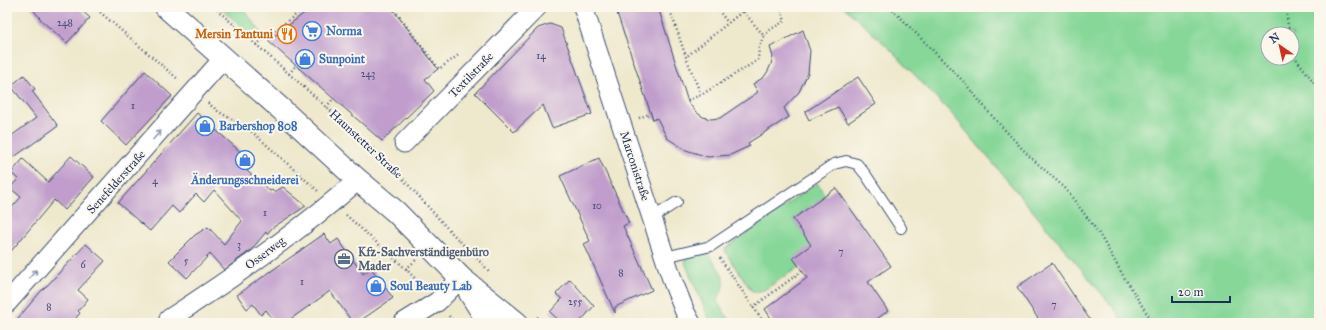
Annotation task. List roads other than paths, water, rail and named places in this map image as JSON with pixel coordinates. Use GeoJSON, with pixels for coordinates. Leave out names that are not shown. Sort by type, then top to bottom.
{"type":"FeatureCollection","features":[{"type":"Feature","properties":{"kind":"main road"},"geometry":{"type":"LineString","coordinates":[[166,7],[358,180],[396,212],[461,278],[489,323]]}},
{"type":"Feature","properties":{"kind":"main road"},"geometry":{"type":"LineString","coordinates":[[461,278],[525,318]]}},
{"type":"Feature","properties":{"kind":"street","name":"Textilstraße"},"geometry":{"type":"LineString","coordinates":[[404,143],[537,7]]}},
{"type":"Feature","properties":{"kind":"street","name":"Marconistraße"},"geometry":{"type":"LineString","coordinates":[[583,7],[673,282],[690,323]]}},
{"type":"Feature","properties":{"kind":"street","name":"Senefelderstraße"},"geometry":{"type":"LineString","coordinates":[[7,303],[224,59]]}},
{"type":"Feature","properties":{"kind":"street","name":"Osserweg"},"geometry":{"type":"LineString","coordinates":[[168,319],[231,279],[332,203],[358,180]]}},
{"type":"Feature","properties":{"kind":"street"},"geometry":{"type":"LineString","coordinates":[[403,323],[437,302],[461,278]]}},
{"type":"Feature","properties":{"kind":"lane"},"geometry":{"type":"LineString","coordinates":[[665,257],[712,246],[834,164],[846,161],[857,164],[901,228]]}},
{"type":"Feature","properties":{"kind":"lane"},"geometry":{"type":"LineString","coordinates":[[652,218],[677,202]]}},
{"type":"Feature","properties":{"kind":"place","name":"Norma"},"geometry":{"type":"Point","coordinates":[312,31]}},
{"type":"Feature","properties":{"kind":"place","name":"Mersin Tantuni"},"geometry":{"type":"Point","coordinates":[287,34]}},
{"type":"Feature","properties":{"kind":"place","name":"Sunpoint"},"geometry":{"type":"Point","coordinates":[305,59]}},
{"type":"Feature","properties":{"kind":"place","name":"Barbershop 808"},"geometry":{"type":"Point","coordinates":[205,126]}},
{"type":"Feature","properties":{"kind":"place","name":"Änderungsschneiderei"},"geometry":{"type":"Point","coordinates":[245,160]}},
{"type":"Feature","properties":{"kind":"place","name":"Kfz-Sachverständigenbüro Mader"},"geometry":{"type":"Point","coordinates":[344,259]}},
{"type":"Feature","properties":{"kind":"place","name":"Soul Beauty Lab"},"geometry":{"type":"Point","coordinates":[376,286]}}]}
